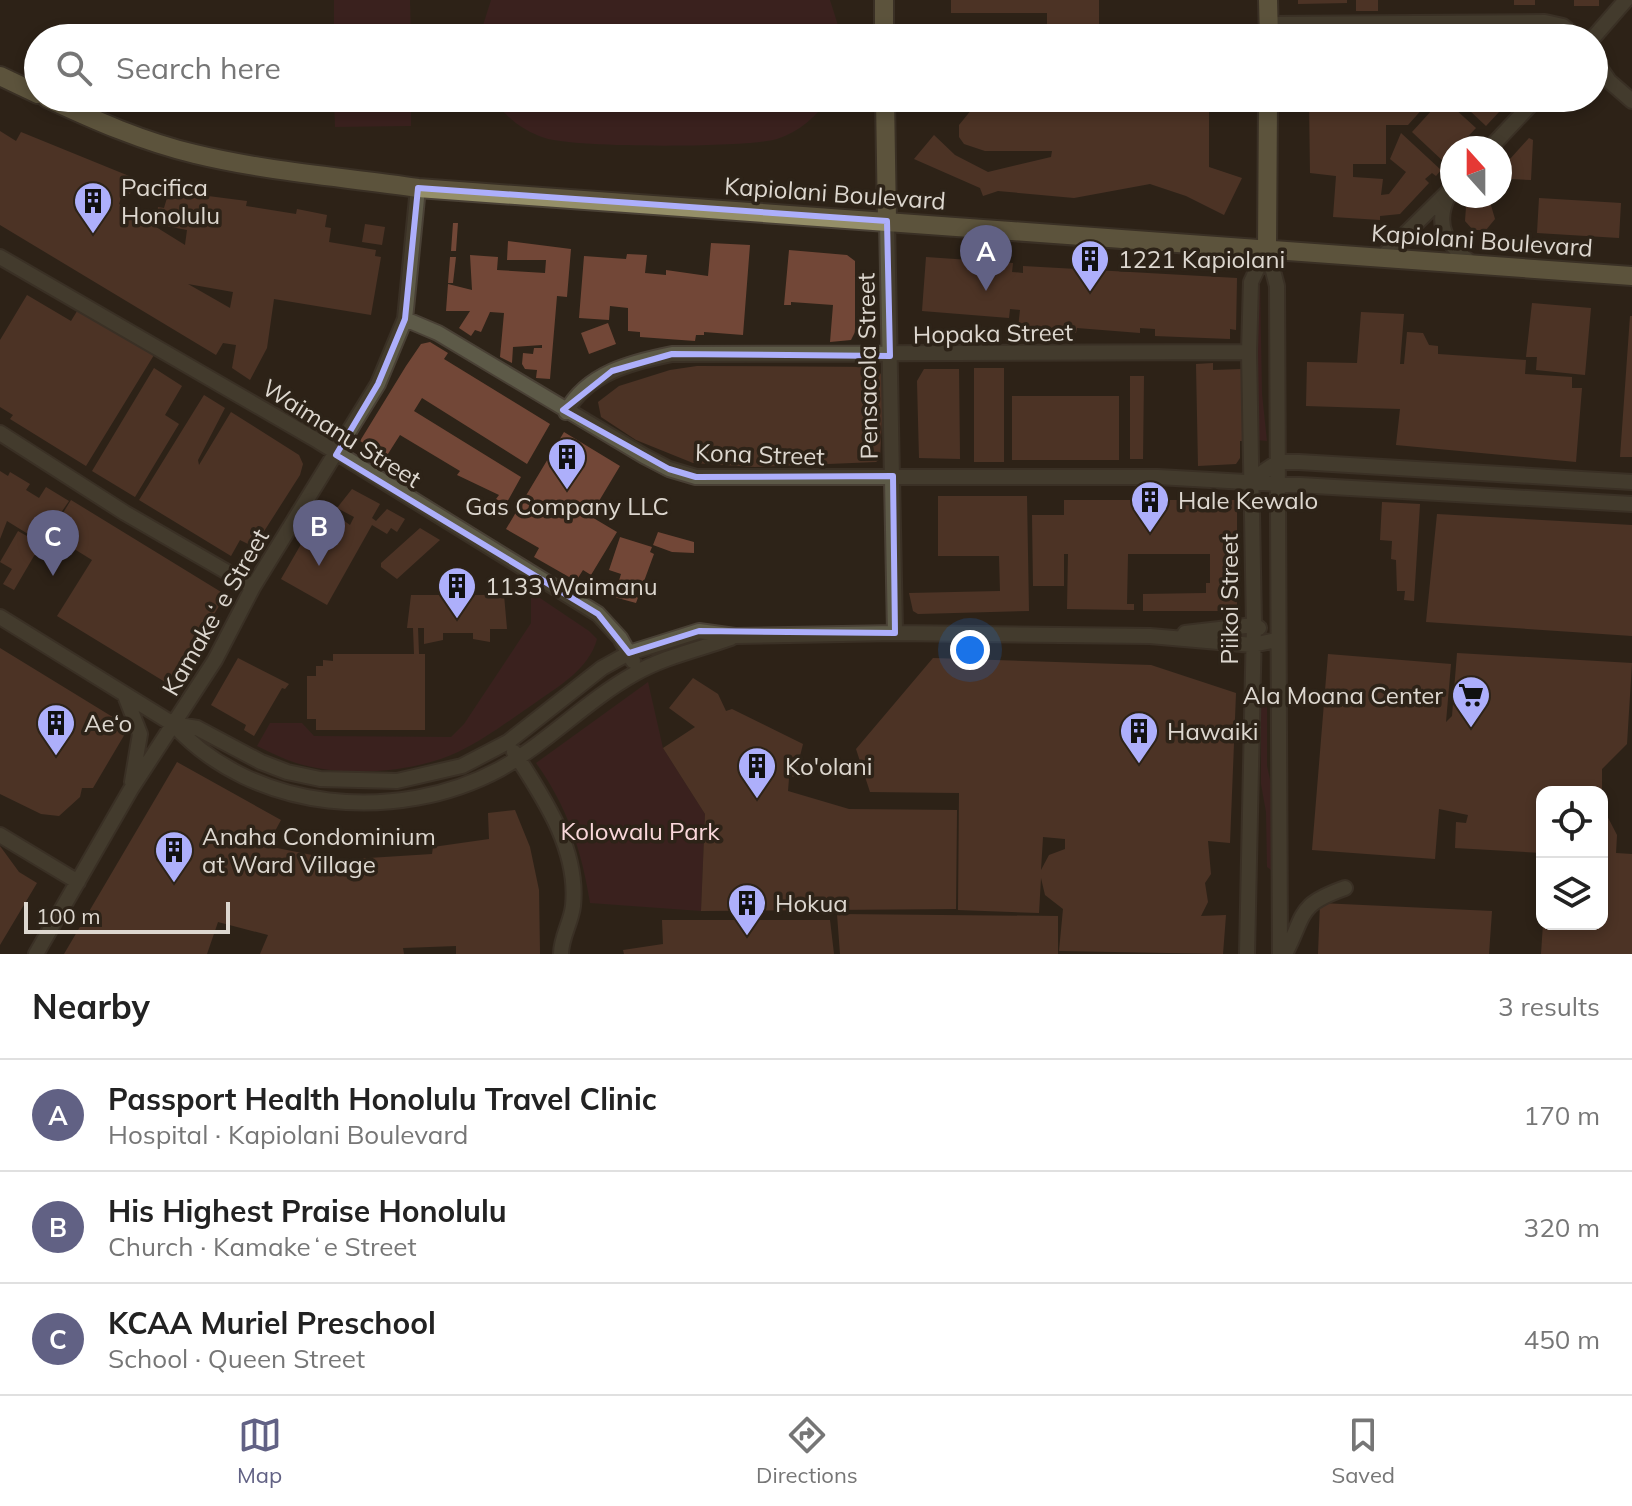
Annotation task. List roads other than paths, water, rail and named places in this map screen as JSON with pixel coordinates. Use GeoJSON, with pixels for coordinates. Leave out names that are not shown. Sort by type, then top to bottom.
{"type":"FeatureCollection","features":[{"type":"Feature","properties":{"kind":"main road"},"geometry":{"type":"LineString","coordinates":[[884,0],[884,24]]}},
{"type":"Feature","properties":{"kind":"main road"},"geometry":{"type":"LineString","coordinates":[[1268,0],[1269,24]]}},
{"type":"Feature","properties":{"kind":"main road"},"geometry":{"type":"LineString","coordinates":[[0,76],[24,87]]}},
{"type":"Feature","properties":{"kind":"main road","name":"Kapiolani Boulevard"},"geometry":{"type":"LineString","coordinates":[[81,112],[159,144],[194,154],[295,173],[418,188],[1632,276]]}},
{"type":"Feature","properties":{"kind":"main road","name":"Pensacola Street"},"geometry":{"type":"LineString","coordinates":[[885,112],[887,221]]}},
{"type":"Feature","properties":{"kind":"main road","name":"Piikoi Street"},"geometry":{"type":"LineString","coordinates":[[1267,248],[1268,112]]}},
{"type":"Feature","properties":{"kind":"street"},"geometry":{"type":"LineString","coordinates":[[1605,24],[1626,0]]}},
{"type":"Feature","properties":{"kind":"street"},"geometry":{"type":"LineString","coordinates":[[1484,24],[1554,24]]}},
{"type":"Feature","properties":{"kind":"street"},"geometry":{"type":"LineString","coordinates":[[1608,80],[1632,101]]}},
{"type":"Feature","properties":{"kind":"street"},"geometry":{"type":"LineString","coordinates":[[1501,136],[1524,112]]}},
{"type":"Feature","properties":{"kind":"street","name":"Kamakeʻe Street"},"geometry":{"type":"LineString","coordinates":[[36,954],[131,789],[230,635],[253,587],[378,384],[405,319],[418,188]]}},
{"type":"Feature","properties":{"kind":"street"},"geometry":{"type":"LineString","coordinates":[[1383,256],[1452,188],[1441,216],[1441,228],[1453,248],[1471,263]]}},
{"type":"Feature","properties":{"kind":"street","name":"Pensacola Street"},"geometry":{"type":"LineString","coordinates":[[887,221],[895,633]]}},
{"type":"Feature","properties":{"kind":"street","name":"Piikoi Street"},"geometry":{"type":"LineString","coordinates":[[1247,954],[1254,625],[1249,352],[1251,282],[1267,248]]}},
{"type":"Feature","properties":{"kind":"street","name":"Piikoi Street"},"geometry":{"type":"LineString","coordinates":[[1267,248],[1277,286],[1276,640],[1283,954]]}},
{"type":"Feature","properties":{"kind":"street","name":"Waimanu Street"},"geometry":{"type":"LineString","coordinates":[[0,257],[598,614],[629,653],[638,671]]}},
{"type":"Feature","properties":{"kind":"street","name":"Kona Street"},"geometry":{"type":"LineString","coordinates":[[405,319],[438,333],[566,412],[669,469],[696,477],[1251,480],[1278,485],[1632,504]]}},
{"type":"Feature","properties":{"kind":"street","name":"Hopaka Street"},"geometry":{"type":"LineString","coordinates":[[566,412],[591,384],[612,371],[672,354],[761,352],[890,356],[1249,352]]}},
{"type":"Feature","properties":{"kind":"street"},"geometry":{"type":"LineString","coordinates":[[0,433],[125,513],[253,587]]}},
{"type":"Feature","properties":{"kind":"street"},"geometry":{"type":"LineString","coordinates":[[1251,480],[1278,462],[1632,482]]}},
{"type":"Feature","properties":{"kind":"street"},"geometry":{"type":"LineString","coordinates":[[0,617],[173,724],[188,741],[227,766],[263,783],[318,800],[356,805],[433,796],[470,784],[518,758],[638,671],[735,636]]}},
{"type":"Feature","properties":{"kind":"street"},"geometry":{"type":"LineString","coordinates":[[1150,636],[1254,625],[1276,640]]}},
{"type":"Feature","properties":{"kind":"street"},"geometry":{"type":"LineString","coordinates":[[173,724],[197,728],[261,762],[287,772],[361,783],[430,776],[462,766],[508,742],[602,668],[629,653],[699,631],[735,636],[895,633],[1150,636],[1253,645],[1276,640]]}},
{"type":"Feature","properties":{"kind":"street"},"geometry":{"type":"LineString","coordinates":[[124,694],[140,734],[131,789]]}},
{"type":"Feature","properties":{"kind":"street"},"geometry":{"type":"LineString","coordinates":[[508,742],[553,816],[570,866],[573,910],[561,954]]}},
{"type":"Feature","properties":{"kind":"street"},"geometry":{"type":"LineString","coordinates":[[0,835],[78,882]]}},
{"type":"Feature","properties":{"kind":"street"},"geometry":{"type":"LineString","coordinates":[[1283,954],[1302,914],[1315,899],[1345,888]]}},
{"type":"Feature","properties":{"kind":"place","name":"Pacifica Honolulu"},"geometry":{"type":"Point","coordinates":[93,235]}},
{"type":"Feature","properties":{"kind":"place","name":"Passport Health Honolulu Travel Clinic"},"geometry":{"type":"Point","coordinates":[986,291]}},
{"type":"Feature","properties":{"kind":"place","name":"1221 Kapiolani"},"geometry":{"type":"Point","coordinates":[1090,293]}},
{"type":"Feature","properties":{"kind":"place","name":"Gas Company LLC"},"geometry":{"type":"Point","coordinates":[567,491]}},
{"type":"Feature","properties":{"kind":"place","name":"Hale Kewalo"},"geometry":{"type":"Point","coordinates":[1150,534]}},
{"type":"Feature","properties":{"kind":"place","name":"His Highest Praise Honolulu"},"geometry":{"type":"Point","coordinates":[319,566]}},
{"type":"Feature","properties":{"kind":"place","name":"KCAA Muriel Preschool"},"geometry":{"type":"Point","coordinates":[53,576]}},
{"type":"Feature","properties":{"kind":"place","name":"1133 Waimanu"},"geometry":{"type":"Point","coordinates":[457,620]}},
{"type":"Feature","properties":{"kind":"place","name":"Ala Moana Center"},"geometry":{"type":"Point","coordinates":[1471,729]}},
{"type":"Feature","properties":{"kind":"place","name":"Ae‘o"},"geometry":{"type":"Point","coordinates":[56,757]}},
{"type":"Feature","properties":{"kind":"place","name":"Hawaiki"},"geometry":{"type":"Point","coordinates":[1139,765]}},
{"type":"Feature","properties":{"kind":"place","name":"Ko'olani"},"geometry":{"type":"Point","coordinates":[757,800]}},
{"type":"Feature","properties":{"kind":"place","name":"Anaha Condominium at Ward Village"},"geometry":{"type":"Point","coordinates":[174,884]}},
{"type":"Feature","properties":{"kind":"place","name":"Hokua"},"geometry":{"type":"Point","coordinates":[747,937]}},
{"type":"Feature","properties":{"kind":"park label","name":"Kolowalu Park"},"geometry":{"type":"Point","coordinates":[640,831]}}]}
